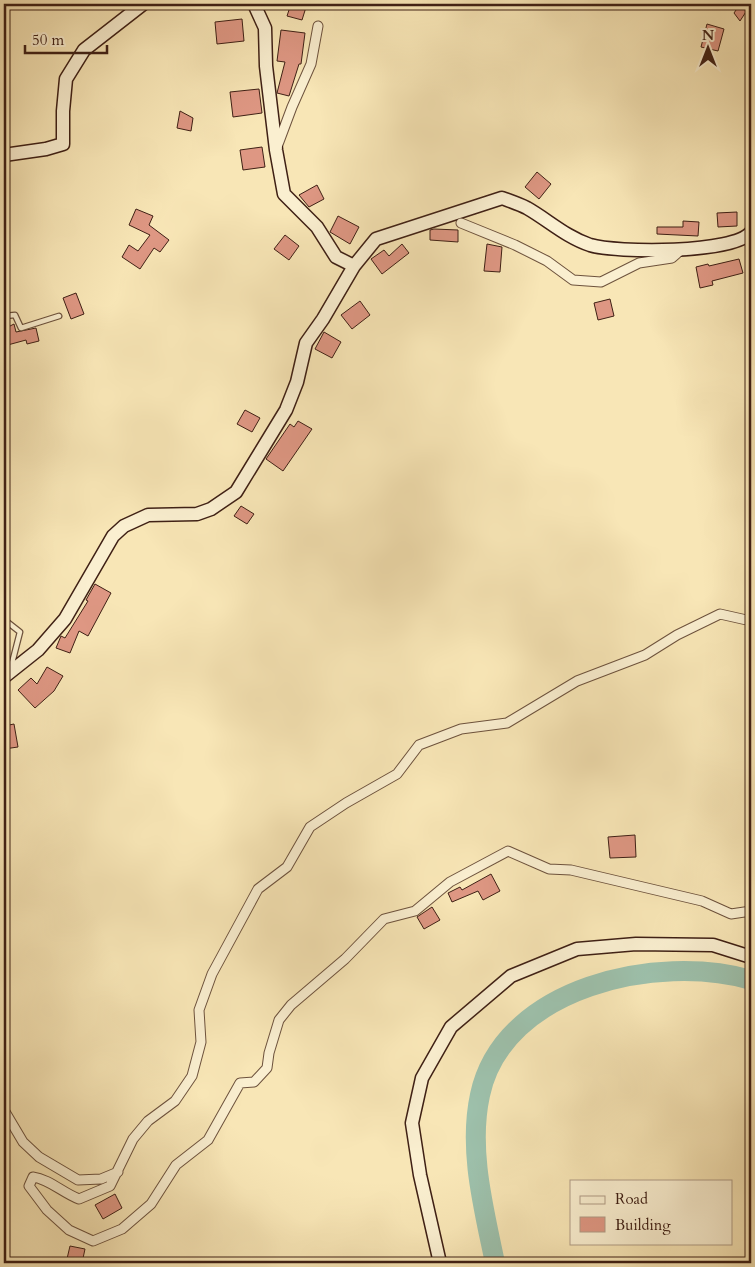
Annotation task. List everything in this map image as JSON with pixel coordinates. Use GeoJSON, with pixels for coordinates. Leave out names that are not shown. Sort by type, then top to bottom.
{"type":"FeatureCollection","features":[{"type":"Feature","properties":{"kind":"street"},"geometry":{"type":"LineString","coordinates":[[4,155],[46,149],[64,144],[63,111],[66,79],[84,50],[143,4]]}},
{"type":"Feature","properties":{"kind":"street"},"geometry":{"type":"LineString","coordinates":[[254,4],[265,28],[266,66],[276,150],[284,194],[317,227],[336,257],[354,266]]}},
{"type":"Feature","properties":{"kind":"street"},"geometry":{"type":"LineString","coordinates":[[276,150],[292,107],[312,64],[318,26]]}},
{"type":"Feature","properties":{"kind":"street"},"geometry":{"type":"LineString","coordinates":[[6,675],[38,650],[65,619],[113,536],[124,526],[148,515],[197,514],[211,509],[236,492],[286,410],[297,382],[306,343],[323,319],[354,266],[376,239],[502,198],[526,208],[566,235],[591,245],[682,250],[722,244],[750,236]]}},
{"type":"Feature","properties":{"kind":"street"},"geometry":{"type":"LineString","coordinates":[[461,223],[515,245],[547,261],[573,280],[601,282],[639,263],[672,258],[682,250]]}},
{"type":"Feature","properties":{"kind":"street"},"geometry":{"type":"LineString","coordinates":[[751,621],[720,614],[677,635],[645,655],[577,681],[507,723],[461,729],[419,745],[397,774],[346,803],[310,827],[287,866],[258,889],[212,974],[199,1010],[202,1042],[192,1076],[175,1101],[148,1121],[133,1138],[110,1186],[78,1200],[65,1194],[42,1178],[32,1177],[29,1186],[48,1210],[69,1230],[93,1241],[122,1229],[151,1204],[176,1165],[208,1140],[240,1084],[254,1082],[267,1068],[268,1053],[279,1020],[291,1004],[345,959],[384,919],[415,911],[450,882],[508,851],[549,870],[571,870],[702,901],[731,914],[751,911]]}},
{"type":"Feature","properties":{"kind":"street"},"geometry":{"type":"LineString","coordinates":[[440,1263],[420,1175],[412,1123],[422,1078],[451,1027],[511,976],[577,949],[636,944],[713,945],[751,958]]}},
{"type":"Feature","properties":{"kind":"street"},"geometry":{"type":"LineString","coordinates":[[4,1110],[23,1142],[40,1157],[78,1180],[101,1179],[118,1172]]}},
{"type":"Feature","properties":{"kind":"lane"},"geometry":{"type":"LineString","coordinates":[[4,316],[15,315],[21,328],[60,316]]}},
{"type":"Feature","properties":{"kind":"lane"},"geometry":{"type":"LineString","coordinates":[[6,621],[20,632],[6,675]]}},
{"type":"Feature","properties":{"kind":"building"},"geometry":{"type":"Polygon","coordinates":[[[291,4],[307,4],[302,20],[287,16],[291,4]]]}},
{"type":"Feature","properties":{"kind":"building"},"geometry":{"type":"Polygon","coordinates":[[[740,4],[751,4],[740,21],[734,13],[740,4]]]}},
{"type":"Feature","properties":{"kind":"building"},"geometry":{"type":"Polygon","coordinates":[[[242,19],[244,41],[217,44],[215,22],[242,19]]]}},
{"type":"Feature","properties":{"kind":"building"},"geometry":{"type":"Polygon","coordinates":[[[707,24],[724,29],[718,51],[701,47],[707,24]]]}},
{"type":"Feature","properties":{"kind":"building"},"geometry":{"type":"Polygon","coordinates":[[[281,30],[305,33],[301,64],[299,64],[289,96],[277,93],[285,62],[277,61],[281,30]]]}},
{"type":"Feature","properties":{"kind":"building"},"geometry":{"type":"Polygon","coordinates":[[[259,89],[262,113],[233,117],[230,92],[259,89]]]}},
{"type":"Feature","properties":{"kind":"building"},"geometry":{"type":"Polygon","coordinates":[[[180,111],[193,118],[191,131],[177,128],[180,111]]]}},
{"type":"Feature","properties":{"kind":"building"},"geometry":{"type":"Polygon","coordinates":[[[262,147],[265,167],[243,170],[240,150],[262,147]]]}},
{"type":"Feature","properties":{"kind":"building"},"geometry":{"type":"Polygon","coordinates":[[[537,172],[551,184],[539,199],[525,187],[537,172]]]}},
{"type":"Feature","properties":{"kind":"building"},"geometry":{"type":"Polygon","coordinates":[[[317,185],[324,199],[309,207],[299,195],[317,185]]]}},
{"type":"Feature","properties":{"kind":"building"},"geometry":{"type":"Polygon","coordinates":[[[136,209],[153,216],[149,225],[169,240],[160,252],[154,248],[140,269],[122,257],[129,245],[138,251],[150,235],[129,225],[136,209]]]}},
{"type":"Feature","properties":{"kind":"building"},"geometry":{"type":"Polygon","coordinates":[[[737,212],[737,226],[718,227],[717,213],[737,212]]]}},
{"type":"Feature","properties":{"kind":"building"},"geometry":{"type":"Polygon","coordinates":[[[338,216],[359,227],[350,244],[330,232],[338,216]]]}},
{"type":"Feature","properties":{"kind":"building"},"geometry":{"type":"Polygon","coordinates":[[[683,221],[699,222],[698,236],[657,234],[657,227],[683,227],[683,221]]]}},
{"type":"Feature","properties":{"kind":"building"},"geometry":{"type":"Polygon","coordinates":[[[430,230],[458,230],[458,242],[430,240],[430,230]]]}},
{"type":"Feature","properties":{"kind":"building"},"geometry":{"type":"Polygon","coordinates":[[[285,235],[299,246],[289,260],[274,249],[285,235]]]}},
{"type":"Feature","properties":{"kind":"building"},"geometry":{"type":"Polygon","coordinates":[[[402,244],[409,253],[382,274],[371,259],[384,250],[389,256],[402,244]]]}},
{"type":"Feature","properties":{"kind":"building"},"geometry":{"type":"Polygon","coordinates":[[[487,244],[502,247],[500,272],[484,271],[487,244]]]}},
{"type":"Feature","properties":{"kind":"building"},"geometry":{"type":"Polygon","coordinates":[[[739,259],[743,273],[712,281],[713,285],[700,288],[696,267],[739,259]]]}},
{"type":"Feature","properties":{"kind":"building"},"geometry":{"type":"Polygon","coordinates":[[[76,293],[84,314],[71,319],[63,298],[76,293]]]}},
{"type":"Feature","properties":{"kind":"building"},"geometry":{"type":"Polygon","coordinates":[[[610,299],[614,316],[598,320],[594,303],[610,299]]]}},
{"type":"Feature","properties":{"kind":"building"},"geometry":{"type":"Polygon","coordinates":[[[360,301],[370,315],[352,329],[341,315],[360,301]]]}},
{"type":"Feature","properties":{"kind":"building"},"geometry":{"type":"Polygon","coordinates":[[[14,324],[16,332],[36,328],[39,341],[27,344],[26,340],[4,346],[4,329],[14,324]]]}},
{"type":"Feature","properties":{"kind":"building"},"geometry":{"type":"Polygon","coordinates":[[[324,332],[341,342],[332,358],[315,349],[324,332]]]}},
{"type":"Feature","properties":{"kind":"building"},"geometry":{"type":"Polygon","coordinates":[[[245,410],[260,418],[252,432],[237,424],[245,410]]]}},
{"type":"Feature","properties":{"kind":"building"},"geometry":{"type":"Polygon","coordinates":[[[298,421],[312,429],[283,471],[266,459],[290,424],[294,427],[298,421]]]}},
{"type":"Feature","properties":{"kind":"building"},"geometry":{"type":"Polygon","coordinates":[[[241,506],[254,514],[247,524],[234,516],[241,506]]]}},
{"type":"Feature","properties":{"kind":"building"},"geometry":{"type":"Polygon","coordinates":[[[95,584],[111,593],[88,636],[79,631],[70,653],[56,648],[61,636],[65,638],[88,601],[86,600],[95,584]]]}},
{"type":"Feature","properties":{"kind":"building"},"geometry":{"type":"Polygon","coordinates":[[[47,667],[63,676],[54,691],[35,708],[18,690],[31,678],[37,684],[47,667]]]}},
{"type":"Feature","properties":{"kind":"building"},"geometry":{"type":"Polygon","coordinates":[[[14,724],[18,747],[4,749],[4,726],[14,724]]]}},
{"type":"Feature","properties":{"kind":"building"},"geometry":{"type":"Polygon","coordinates":[[[635,835],[636,857],[610,858],[608,837],[635,835]]]}},
{"type":"Feature","properties":{"kind":"building"},"geometry":{"type":"Polygon","coordinates":[[[491,874],[500,891],[483,900],[478,891],[452,902],[448,893],[460,887],[462,890],[491,874]]]}},
{"type":"Feature","properties":{"kind":"building"},"geometry":{"type":"Polygon","coordinates":[[[432,907],[440,920],[424,929],[417,917],[432,907]]]}},
{"type":"Feature","properties":{"kind":"building"},"geometry":{"type":"Polygon","coordinates":[[[115,1194],[122,1208],[103,1219],[95,1205],[115,1194]]]}},
{"type":"Feature","properties":{"kind":"building"},"geometry":{"type":"Polygon","coordinates":[[[70,1246],[85,1249],[82,1263],[66,1263],[70,1246]]]}},
{"type":"Feature","properties":{"kind":"waterway"},"geometry":{"type":"LineString","coordinates":[[495,1263],[479,1179],[476,1137],[477,1116],[480,1095],[494,1058],[519,1027],[552,1004],[590,986],[631,976],[673,971],[714,973],[751,980]]}}]}
